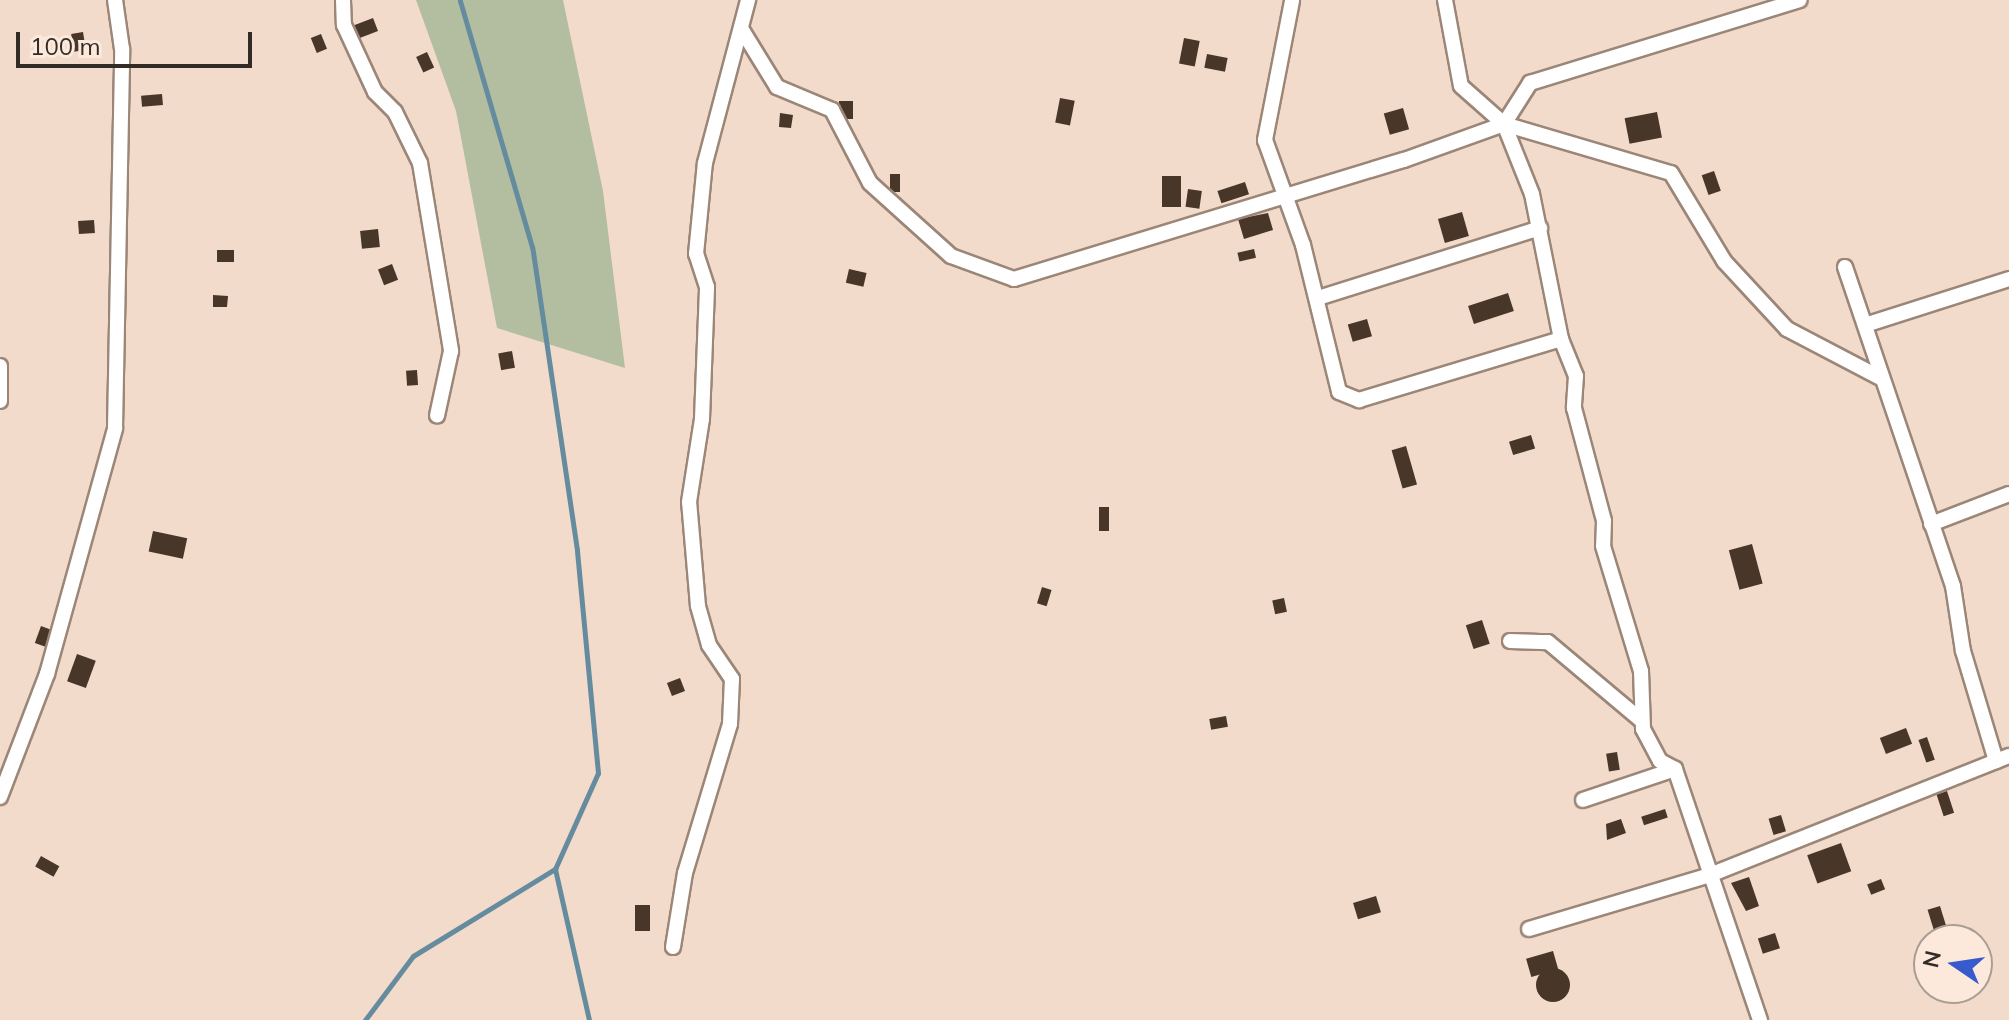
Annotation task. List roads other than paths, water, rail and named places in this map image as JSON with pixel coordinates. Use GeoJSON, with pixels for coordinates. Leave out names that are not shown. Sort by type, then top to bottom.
{"type":"FeatureCollection","features":[{"type":"Feature","properties":{"kind":"street"},"geometry":{"type":"LineString","coordinates":[[0,797],[47,674],[115,428],[122,49],[115,0]]}},
{"type":"Feature","properties":{"kind":"street"},"geometry":{"type":"LineString","coordinates":[[343,0],[344,25],[375,92],[395,112],[420,163],[451,351],[437,416]]}},
{"type":"Feature","properties":{"kind":"street"},"geometry":{"type":"LineString","coordinates":[[673,947],[685,873],[727,743],[733,686],[698,606],[689,502],[702,419],[707,287],[696,254],[705,163],[748,0]]}},
{"type":"Feature","properties":{"kind":"street"},"geometry":{"type":"LineString","coordinates":[[1445,0],[1461,86],[1504,124],[1671,173],[1724,261],[1787,329],[1879,377]]}},
{"type":"Feature","properties":{"kind":"street"},"geometry":{"type":"LineString","coordinates":[[742,30],[777,87],[832,110],[870,183],[951,256],[1004,277],[1024,278],[1289,199],[1504,124],[1530,83],[1799,0]]}},
{"type":"Feature","properties":{"kind":"street"},"geometry":{"type":"LineString","coordinates":[[1292,1],[1265,131],[1318,298],[1339,392],[1348,398],[1561,339]]}},
{"type":"Feature","properties":{"kind":"street"},"geometry":{"type":"LineString","coordinates":[[1504,124],[1540,228],[1561,339],[1576,376],[1574,408],[1604,521],[1607,563],[1641,671],[1641,720],[1651,749],[1675,769],[1760,1020]]}},
{"type":"Feature","properties":{"kind":"street"},"geometry":{"type":"LineString","coordinates":[[1318,298],[1540,228]]}},
{"type":"Feature","properties":{"kind":"street"},"geometry":{"type":"LineString","coordinates":[[1529,929],[1710,875],[2003,758],[1931,524],[1879,377],[1845,267]]}},
{"type":"Feature","properties":{"kind":"street"},"geometry":{"type":"LineString","coordinates":[[1865,325],[2009,279]]}},
{"type":"Feature","properties":{"kind":"street"},"geometry":{"type":"LineString","coordinates":[[0,366],[0,401]]}},
{"type":"Feature","properties":{"kind":"street"},"geometry":{"type":"LineString","coordinates":[[1931,524],[2009,494]]}},
{"type":"Feature","properties":{"kind":"street"},"geometry":{"type":"LineString","coordinates":[[1510,641],[1548,642],[1641,720]]}},
{"type":"Feature","properties":{"kind":"street"},"geometry":{"type":"LineString","coordinates":[[1583,800],[1675,769]]}},
{"type":"Feature","properties":{"kind":"waterway"},"geometry":{"type":"LineString","coordinates":[[365,1020],[413,956],[555,869],[598,773],[577,550],[532,247],[460,0]]}},
{"type":"Feature","properties":{"kind":"waterway"},"geometry":{"type":"LineString","coordinates":[[555,869],[589,1020]]}}]}
